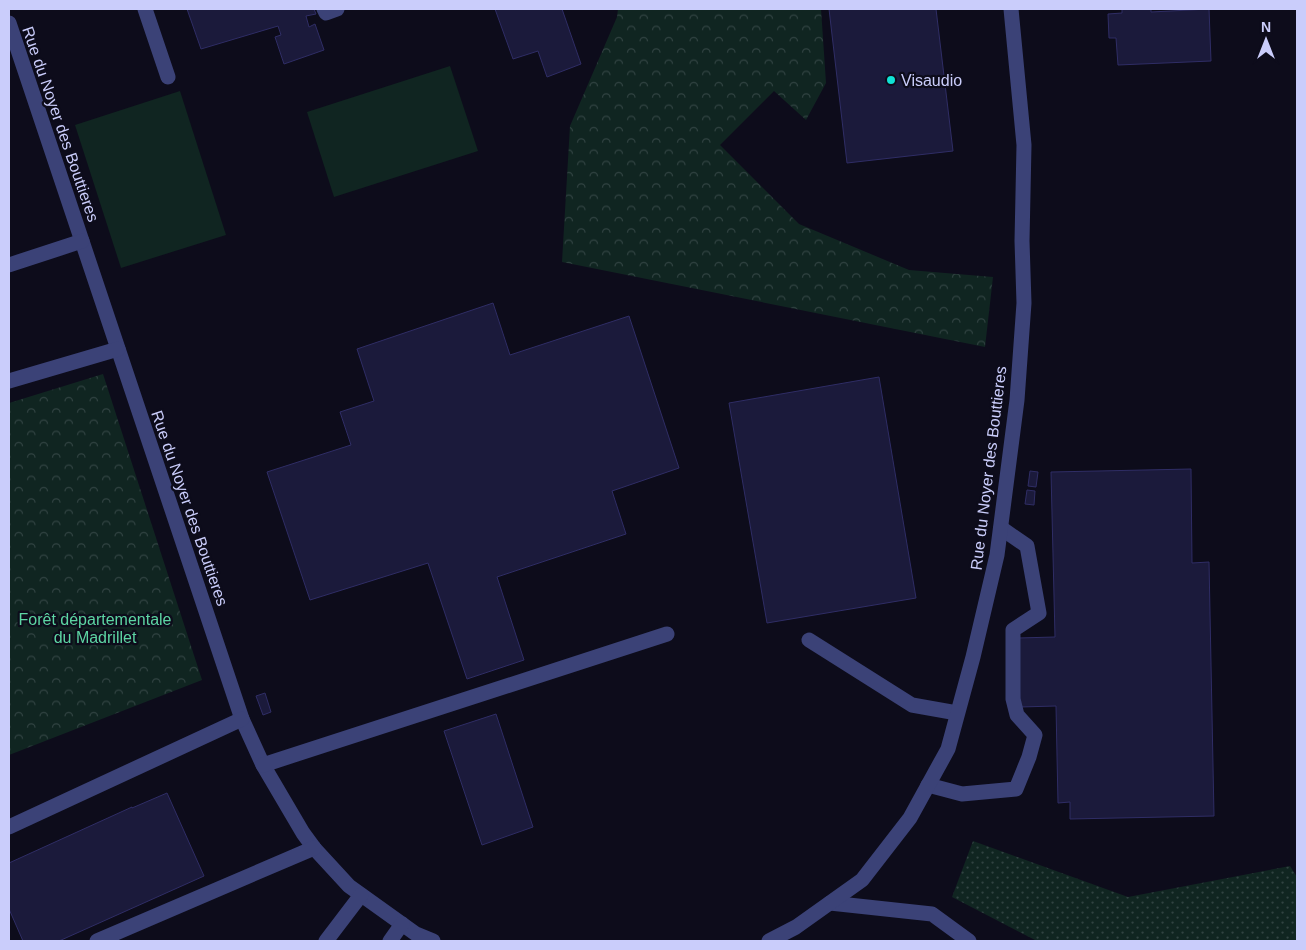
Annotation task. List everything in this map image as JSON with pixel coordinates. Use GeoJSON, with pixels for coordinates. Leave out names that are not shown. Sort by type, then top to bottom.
{"type":"FeatureCollection","features":[{"type":"Feature","properties":{"kind":"street"},"geometry":{"type":"LineString","coordinates":[[145,9],[168,77]]}},
{"type":"Feature","properties":{"kind":"street"},"geometry":{"type":"LineString","coordinates":[[324,9],[326,13],[337,9]]}},
{"type":"Feature","properties":{"kind":"street","name":"Rue du Noyer des Bouttieres"},"geometry":{"type":"LineString","coordinates":[[770,941],[796,928],[862,880],[910,818],[948,749],[973,657],[995,564],[1001,528],[1017,400],[1024,303],[1022,241],[1024,145],[1011,9]]}},
{"type":"Feature","properties":{"kind":"street","name":"Rue du Noyer des Bouttieres"},"geometry":{"type":"LineString","coordinates":[[9,23],[242,719],[263,765],[302,833],[349,886],[416,934],[433,941]]}},
{"type":"Feature","properties":{"kind":"street"},"geometry":{"type":"LineString","coordinates":[[9,265],[82,241]]}},
{"type":"Feature","properties":{"kind":"street"},"geometry":{"type":"LineString","coordinates":[[9,381],[118,349]]}},
{"type":"Feature","properties":{"kind":"street"},"geometry":{"type":"LineString","coordinates":[[928,785],[962,794],[1016,789],[1029,757],[1035,735],[1017,715],[1013,699],[1013,630],[1039,612],[1027,546],[1001,528]]}},
{"type":"Feature","properties":{"kind":"street"},"geometry":{"type":"LineString","coordinates":[[263,765],[667,634]]}},
{"type":"Feature","properties":{"kind":"street"},"geometry":{"type":"LineString","coordinates":[[809,640],[912,705],[958,713]]}},
{"type":"Feature","properties":{"kind":"street"},"geometry":{"type":"LineString","coordinates":[[9,827],[242,719]]}},
{"type":"Feature","properties":{"kind":"street"},"geometry":{"type":"LineString","coordinates":[[97,941],[314,848]]}},
{"type":"Feature","properties":{"kind":"street"},"geometry":{"type":"LineString","coordinates":[[326,941],[361,895]]}},
{"type":"Feature","properties":{"kind":"street"},"geometry":{"type":"LineString","coordinates":[[830,903],[932,914],[969,941]]}},
{"type":"Feature","properties":{"kind":"street"},"geometry":{"type":"LineString","coordinates":[[390,941],[402,924]]}},
{"type":"Feature","properties":{"kind":"green space"},"geometry":{"type":"Polygon","coordinates":[[[618,9],[821,9],[826,83],[806,120],[774,91],[720,145],[799,224],[909,270],[993,277],[985,347],[562,262],[570,126],[617,17],[618,9]]]}},
{"type":"Feature","properties":{"kind":"green space"},"geometry":{"type":"Polygon","coordinates":[[[450,66],[478,151],[334,197],[307,112],[450,66]]]}},
{"type":"Feature","properties":{"kind":"green space"},"geometry":{"type":"Polygon","coordinates":[[[180,91],[226,235],[121,268],[75,125],[180,91]]]}},
{"type":"Feature","properties":{"kind":"green space","name":"Forêt départementale du Madrillet"},"geometry":{"type":"Polygon","coordinates":[[[103,374],[202,680],[9,755],[9,403],[103,374]]]}},
{"type":"Feature","properties":{"kind":"green space"},"geometry":{"type":"Polygon","coordinates":[[[973,841],[1128,897],[1290,866],[1297,877],[1297,941],[1037,941],[952,897],[973,841]]]}},
{"type":"Feature","properties":{"kind":"building"},"geometry":{"type":"Polygon","coordinates":[[[187,9],[314,9],[316,14],[306,16],[309,27],[315,24],[324,50],[284,64],[275,37],[281,35],[278,26],[201,49],[187,9]]]}},
{"type":"Feature","properties":{"kind":"building"},"geometry":{"type":"Polygon","coordinates":[[[495,9],[562,9],[581,64],[547,77],[538,51],[513,59],[495,9]]]}},
{"type":"Feature","properties":{"kind":"building","name":"Visaudio"},"geometry":{"type":"Polygon","coordinates":[[[829,9],[936,9],[953,151],[847,163],[829,9]]]}},
{"type":"Feature","properties":{"kind":"building"},"geometry":{"type":"Polygon","coordinates":[[[1122,9],[1151,9],[1151,12],[1209,9],[1211,61],[1118,65],[1116,38],[1109,38],[1108,14],[1122,13],[1122,9]]]}},
{"type":"Feature","properties":{"kind":"building"},"geometry":{"type":"Polygon","coordinates":[[[493,303],[510,355],[629,316],[679,468],[612,491],[626,534],[497,577],[524,660],[467,679],[428,563],[310,600],[267,472],[351,445],[340,412],[374,401],[357,349],[493,303]]]}},
{"type":"Feature","properties":{"kind":"building"},"geometry":{"type":"Polygon","coordinates":[[[879,377],[916,598],[767,623],[729,403],[879,377]]]}},
{"type":"Feature","properties":{"kind":"building"},"geometry":{"type":"Polygon","coordinates":[[[1191,469],[1192,563],[1209,562],[1214,816],[1070,819],[1070,802],[1058,803],[1056,706],[1020,707],[1018,638],[1055,637],[1051,472],[1191,469]]]}},
{"type":"Feature","properties":{"kind":"building"},"geometry":{"type":"Polygon","coordinates":[[[1030,471],[1038,472],[1036,487],[1028,486],[1030,471]]]}},
{"type":"Feature","properties":{"kind":"building"},"geometry":{"type":"Polygon","coordinates":[[[1027,490],[1035,491],[1034,505],[1025,504],[1027,490]]]}},
{"type":"Feature","properties":{"kind":"building"},"geometry":{"type":"Polygon","coordinates":[[[265,693],[271,712],[263,715],[256,696],[265,693]]]}},
{"type":"Feature","properties":{"kind":"building"},"geometry":{"type":"Polygon","coordinates":[[[496,714],[533,827],[482,845],[444,731],[496,714]]]}},
{"type":"Feature","properties":{"kind":"building"},"geometry":{"type":"Polygon","coordinates":[[[167,793],[204,876],[59,941],[23,941],[9,909],[9,863],[167,793]]]}},
{"type":"Feature","properties":{"kind":"place","name":"Visaudio"},"geometry":{"type":"Point","coordinates":[891,80]}}]}
